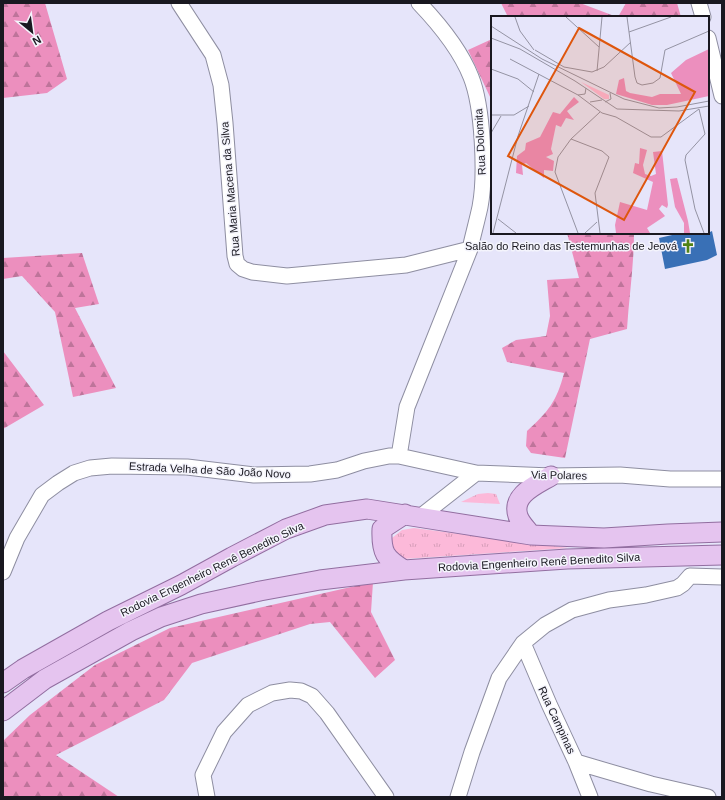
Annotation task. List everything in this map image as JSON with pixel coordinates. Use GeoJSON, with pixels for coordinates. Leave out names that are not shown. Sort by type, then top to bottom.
{"type":"FeatureCollection","features":[{"type":"Feature","properties":{"kind":"main road"},"geometry":{"type":"LineString","coordinates":[[531,535],[518,518],[517,510],[520,498],[528,489],[551,476]]}},
{"type":"Feature","properties":{"kind":"main road","name":"Rodovia Engenheiro Renê Benedito Silva"},"geometry":{"type":"LineString","coordinates":[[3,682],[108,621],[286,530],[325,515],[368,509],[531,535],[604,538],[722,532]]}},
{"type":"Feature","properties":{"kind":"main road"},"geometry":{"type":"LineString","coordinates":[[404,570],[389,560],[381,544],[382,529],[412,515]]}},
{"type":"Feature","properties":{"kind":"main road","name":"Rodovia Engenheiro Renê Benedito Silva"},"geometry":{"type":"LineString","coordinates":[[3,711],[45,680],[131,631],[161,617],[201,604],[260,591],[320,580],[404,570],[567,559],[668,555],[722,555]]}},
{"type":"Feature","properties":{"kind":"street","name":"Rua Maria Macena da Silva"},"geometry":{"type":"LineString","coordinates":[[179,3],[213,55],[221,85],[235,256],[237,264],[243,269],[258,273],[287,276],[406,265],[470,249]]}},
{"type":"Feature","properties":{"kind":"street","name":"Rua Dolomita"},"geometry":{"type":"LineString","coordinates":[[419,3],[455,46],[471,78],[477,102],[481,129],[483,168],[480,206],[470,249]]}},
{"type":"Feature","properties":{"kind":"street"},"geometry":{"type":"LineString","coordinates":[[699,3],[703,16]]}},
{"type":"Feature","properties":{"kind":"street"},"geometry":{"type":"LineString","coordinates":[[709,42],[722,96]]}},
{"type":"Feature","properties":{"kind":"street"},"geometry":{"type":"LineString","coordinates":[[399,456],[407,407],[470,249]]}},
{"type":"Feature","properties":{"kind":"street","name":"Estrada Velha de São João Novo"},"geometry":{"type":"LineString","coordinates":[[3,572],[17,538],[42,495],[58,483],[74,474],[90,468],[112,466],[180,467],[254,475],[310,474],[337,470],[364,461],[389,456],[399,456]]}},
{"type":"Feature","properties":{"kind":"street","name":"Via Polares"},"geometry":{"type":"LineString","coordinates":[[399,456],[476,474],[551,476],[620,475],[670,479],[722,479]]}},
{"type":"Feature","properties":{"kind":"street"},"geometry":{"type":"LineString","coordinates":[[412,515],[476,474]]}},
{"type":"Feature","properties":{"kind":"street"},"geometry":{"type":"LineString","coordinates":[[668,555],[690,576],[722,577]]}},
{"type":"Feature","properties":{"kind":"street"},"geometry":{"type":"LineString","coordinates":[[458,797],[472,752],[499,678],[523,643],[546,625],[572,610],[609,600],[646,595],[677,588],[690,576]]}},
{"type":"Feature","properties":{"kind":"street","name":"Rua Campinas"},"geometry":{"type":"LineString","coordinates":[[523,643],[590,797]]}},
{"type":"Feature","properties":{"kind":"street"},"geometry":{"type":"LineString","coordinates":[[208,797],[203,775],[224,732],[248,705],[272,693],[290,690],[301,691],[312,696],[327,713],[386,797]]}},
{"type":"Feature","properties":{"kind":"street"},"geometry":{"type":"LineString","coordinates":[[576,762],[651,784],[708,797]]}},
{"type":"Feature","properties":{"kind":"green space"},"geometry":{"type":"Polygon","coordinates":[[[3,3],[45,3],[67,79],[47,93],[3,98],[3,3]]]}},
{"type":"Feature","properties":{"kind":"green space"},"geometry":{"type":"Polygon","coordinates":[[[501,3],[580,3],[614,16],[508,16],[501,3]]]}},
{"type":"Feature","properties":{"kind":"green space"},"geometry":{"type":"Polygon","coordinates":[[[626,3],[677,3],[681,16],[619,16],[626,3]]]}},
{"type":"Feature","properties":{"kind":"green space"},"geometry":{"type":"Polygon","coordinates":[[[491,39],[491,99],[468,50],[491,39]]]}},
{"type":"Feature","properties":{"kind":"green space"},"geometry":{"type":"Polygon","coordinates":[[[567,234],[634,234],[627,329],[590,339],[565,458],[531,453],[526,446],[527,431],[541,418],[555,399],[564,373],[507,362],[502,348],[516,340],[546,336],[550,316],[547,280],[579,278],[567,234]]]}},
{"type":"Feature","properties":{"kind":"green space"},"geometry":{"type":"Polygon","coordinates":[[[82,253],[99,304],[75,308],[116,388],[73,397],[55,312],[22,276],[3,279],[3,258],[82,253]]]}},
{"type":"Feature","properties":{"kind":"green space"},"geometry":{"type":"Polygon","coordinates":[[[3,351],[44,405],[3,429],[3,351]]]}},
{"type":"Feature","properties":{"kind":"green space"},"geometry":{"type":"Polygon","coordinates":[[[478,494],[496,494],[500,504],[461,502],[478,494]]]}},
{"type":"Feature","properties":{"kind":"green space"},"geometry":{"type":"Polygon","coordinates":[[[414,528],[569,548],[403,559],[395,557],[392,547],[392,538],[402,530],[414,528]]]}},
{"type":"Feature","properties":{"kind":"green space"},"geometry":{"type":"Polygon","coordinates":[[[373,582],[371,612],[395,660],[375,678],[330,622],[310,624],[192,663],[164,700],[56,755],[119,797],[3,797],[3,741],[30,715],[95,665],[170,628],[373,582]]]}},
{"type":"Feature","properties":{"kind":"building","name":"Salão do Reino das Testemunhas de Jeová"},"geometry":{"type":"Polygon","coordinates":[[[712,231],[717,255],[707,260],[665,269],[659,238],[677,234],[709,234],[712,231]]]}},
{"type":"Feature","properties":{"kind":"place","name":"Salão do Reino das Testemunhas de Jeová"},"geometry":{"type":"Point","coordinates":[688,246]}}]}
